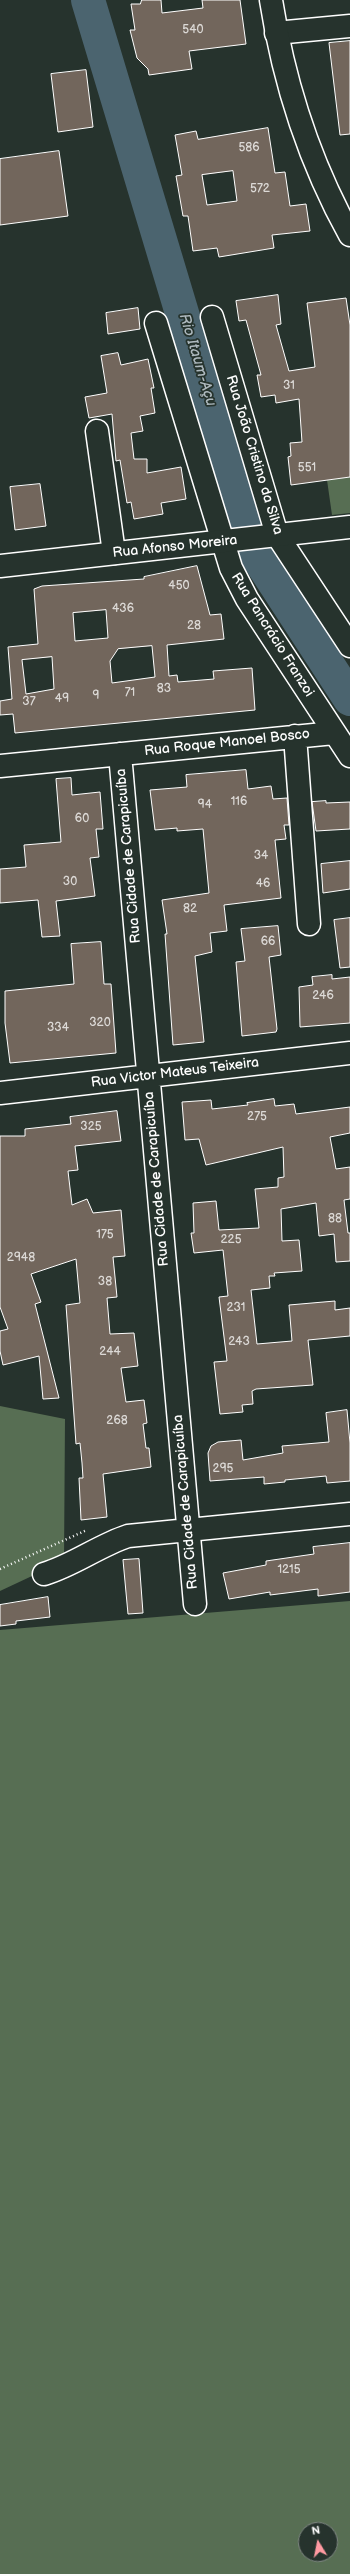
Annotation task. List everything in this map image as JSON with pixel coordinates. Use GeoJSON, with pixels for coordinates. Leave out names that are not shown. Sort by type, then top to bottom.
{"type":"FeatureCollection","features":[{"type":"Feature","properties":{"kind":"street"},"geometry":{"type":"LineString","coordinates":[[271,0],[283,69],[306,143],[320,176],[350,235]]}},
{"type":"Feature","properties":{"kind":"street"},"geometry":{"type":"LineString","coordinates":[[276,33],[350,26]]}},
{"type":"Feature","properties":{"kind":"street","name":"Rua João Cristino da Silva"},"geometry":{"type":"LineString","coordinates":[[212,317],[270,536],[350,646]]}},
{"type":"Feature","properties":{"kind":"street","name":"Rua Pancrácio Franzoi"},"geometry":{"type":"LineString","coordinates":[[156,323],[229,540],[230,568],[246,599],[350,756]]}},
{"type":"Feature","properties":{"kind":"street"},"geometry":{"type":"LineString","coordinates":[[97,431],[114,553]]}},
{"type":"Feature","properties":{"kind":"street","name":"Rua Afonso Moreira"},"geometry":{"type":"LineString","coordinates":[[0,566],[350,527]]}},
{"type":"Feature","properties":{"kind":"street","name":"Rua Roque Manoel Bosco"},"geometry":{"type":"LineString","coordinates":[[0,766],[334,733]]}},
{"type":"Feature","properties":{"kind":"street"},"geometry":{"type":"LineString","coordinates":[[295,736],[309,924]]}},
{"type":"Feature","properties":{"kind":"street","name":"Rua Cidade de Carapicuíba"},"geometry":{"type":"LineString","coordinates":[[120,754],[195,1604]]}},
{"type":"Feature","properties":{"kind":"street","name":"Rua Victor Mateus Teixeira"},"geometry":{"type":"LineString","coordinates":[[0,1093],[350,1053]]}},
{"type":"Feature","properties":{"kind":"street"},"geometry":{"type":"LineString","coordinates":[[44,1574],[63,1568],[109,1542],[128,1536],[350,1514]]}},
{"type":"Feature","properties":{"kind":"green space"},"geometry":{"type":"Polygon","coordinates":[[[350,477],[350,513],[332,515],[327,480],[350,477]]]}},
{"type":"Feature","properties":{"kind":"green space"},"geometry":{"type":"Polygon","coordinates":[[[0,1406],[65,1419],[64,1561],[0,1591],[0,1406]]]}},
{"type":"Feature","properties":{"kind":"green space"},"geometry":{"type":"Polygon","coordinates":[[[350,1601],[350,2574],[0,2574],[0,1630],[350,1601]]]}},
{"type":"Feature","properties":{"kind":"building"},"geometry":{"type":"Polygon","coordinates":[[[142,0],[161,0],[162,13],[203,8],[202,0],[240,0],[246,44],[189,51],[192,69],[149,75],[148,69],[137,58],[130,30],[135,30],[131,4],[140,4],[142,0]]]}},
{"type":"Feature","properties":{"kind":"building"},"geometry":{"type":"Polygon","coordinates":[[[350,41],[350,134],[340,135],[329,43],[350,41]]]}},
{"type":"Feature","properties":{"kind":"building"},"geometry":{"type":"Polygon","coordinates":[[[86,70],[93,127],[58,132],[51,74],[86,70]]]}},
{"type":"Feature","properties":{"kind":"building"},"geometry":{"type":"Polygon","coordinates":[[[268,128],[275,173],[285,172],[290,206],[306,204],[310,231],[272,235],[274,248],[219,257],[217,248],[193,251],[188,216],[183,216],[176,176],[182,175],[175,135],[196,131],[198,139],[268,128]],[[233,171],[202,175],[207,205],[237,201],[233,171]]]}},
{"type":"Feature","properties":{"kind":"building"},"geometry":{"type":"Polygon","coordinates":[[[59,151],[68,216],[0,225],[0,159],[59,151]]]}},
{"type":"Feature","properties":{"kind":"building"},"geometry":{"type":"Polygon","coordinates":[[[278,295],[281,324],[276,325],[289,371],[315,367],[307,303],[346,298],[350,325],[350,477],[291,485],[288,457],[291,456],[290,443],[302,442],[299,399],[276,403],[275,395],[261,397],[257,375],[261,375],[246,320],[239,321],[236,301],[278,295]]]}},
{"type":"Feature","properties":{"kind":"building"},"geometry":{"type":"Polygon","coordinates":[[[138,308],[140,329],[108,334],[106,313],[138,308]]]}},
{"type":"Feature","properties":{"kind":"building"},"geometry":{"type":"Polygon","coordinates":[[[118,353],[121,365],[148,359],[154,388],[151,388],[155,413],[140,416],[143,431],[131,433],[134,459],[147,459],[147,473],[181,467],[186,499],[161,503],[163,514],[134,519],[131,502],[127,503],[120,460],[116,461],[112,414],[89,418],[85,397],[107,393],[101,356],[118,353]]]}},
{"type":"Feature","properties":{"kind":"building"},"geometry":{"type":"Polygon","coordinates":[[[40,484],[46,526],[15,530],[10,487],[40,484]]]}},
{"type":"Feature","properties":{"kind":"building"},"geometry":{"type":"Polygon","coordinates":[[[197,566],[210,615],[221,614],[224,639],[167,645],[169,676],[177,675],[178,682],[214,679],[213,671],[252,668],[255,710],[15,733],[13,714],[0,715],[0,701],[12,699],[8,647],[38,644],[34,589],[42,586],[144,579],[144,577],[197,566]],[[106,610],[73,613],[75,641],[108,638],[106,610]],[[152,646],[118,649],[110,661],[112,683],[155,677],[152,646]],[[52,657],[22,660],[26,694],[54,689],[52,657]]]}},
{"type":"Feature","properties":{"kind":"building"},"geometry":{"type":"Polygon","coordinates":[[[246,770],[248,789],[271,786],[273,799],[287,798],[289,825],[284,825],[286,839],[275,840],[281,898],[224,905],[227,931],[210,933],[212,952],[195,956],[204,1042],[173,1045],[165,934],[167,934],[162,900],[209,893],[203,829],[177,831],[177,828],[155,830],[150,790],[187,787],[186,775],[246,770]]]}},
{"type":"Feature","properties":{"kind":"building"},"geometry":{"type":"Polygon","coordinates":[[[71,778],[72,795],[100,792],[103,829],[96,829],[99,857],[90,858],[95,896],[56,901],[60,936],[42,937],[38,900],[0,903],[0,869],[26,867],[24,845],[61,842],[56,779],[71,778]]]}},
{"type":"Feature","properties":{"kind":"building"},"geometry":{"type":"Polygon","coordinates":[[[326,801],[326,803],[350,802],[350,829],[316,831],[312,802],[326,801]]]}},
{"type":"Feature","properties":{"kind":"building"},"geometry":{"type":"Polygon","coordinates":[[[350,861],[350,889],[323,893],[321,864],[350,861]]]}},
{"type":"Feature","properties":{"kind":"building"},"geometry":{"type":"Polygon","coordinates":[[[350,918],[350,967],[340,968],[334,920],[350,918]]]}},
{"type":"Feature","properties":{"kind":"building"},"geometry":{"type":"Polygon","coordinates":[[[278,926],[281,955],[269,957],[277,1029],[276,1032],[242,1036],[236,962],[245,961],[241,929],[278,926]]]}},
{"type":"Feature","properties":{"kind":"building"},"geometry":{"type":"Polygon","coordinates":[[[101,942],[104,984],[111,984],[116,1053],[10,1063],[5,1023],[5,991],[74,984],[71,944],[101,942]]]}},
{"type":"Feature","properties":{"kind":"building"},"geometry":{"type":"Polygon","coordinates":[[[332,975],[332,979],[350,977],[350,1023],[300,1027],[299,987],[313,985],[312,977],[332,975]]]}},
{"type":"Feature","properties":{"kind":"building"},"geometry":{"type":"Polygon","coordinates":[[[274,1099],[275,1106],[294,1104],[296,1114],[350,1107],[350,1133],[330,1137],[336,1169],[350,1167],[350,1199],[344,1200],[348,1233],[350,1233],[350,1261],[336,1262],[334,1234],[319,1236],[316,1203],[281,1209],[282,1241],[299,1240],[302,1271],[274,1273],[275,1276],[269,1276],[270,1288],[251,1290],[257,1344],[292,1341],[289,1305],[335,1301],[335,1310],[350,1308],[350,1336],[308,1340],[313,1385],[256,1389],[252,1391],[253,1404],[242,1405],[243,1412],[220,1414],[214,1362],[227,1361],[219,1297],[228,1296],[223,1250],[194,1253],[191,1233],[194,1233],[193,1203],[216,1201],[219,1230],[259,1228],[255,1189],[278,1187],[278,1178],[284,1177],[283,1147],[206,1165],[199,1139],[185,1140],[182,1102],[211,1100],[212,1109],[248,1105],[247,1103],[274,1099]]]}},
{"type":"Feature","properties":{"kind":"building"},"geometry":{"type":"Polygon","coordinates":[[[117,1111],[121,1141],[75,1146],[78,1170],[68,1171],[72,1205],[87,1199],[93,1213],[121,1210],[125,1256],[113,1257],[117,1297],[107,1298],[110,1334],[134,1333],[138,1366],[121,1368],[126,1402],[144,1400],[147,1423],[143,1424],[146,1448],[149,1448],[151,1467],[103,1474],[107,1517],[81,1520],[79,1478],[83,1478],[82,1463],[80,1443],[76,1444],[66,1305],[80,1303],[76,1259],[31,1274],[41,1302],[35,1304],[59,1398],[43,1399],[39,1356],[3,1365],[0,1351],[0,1331],[8,1329],[0,1307],[0,1136],[25,1136],[25,1129],[71,1124],[70,1117],[117,1111]]]}},
{"type":"Feature","properties":{"kind":"building"},"geometry":{"type":"Polygon","coordinates":[[[347,1410],[350,1443],[350,1481],[327,1483],[326,1476],[285,1480],[285,1482],[264,1484],[264,1477],[210,1481],[208,1453],[211,1446],[218,1442],[241,1440],[243,1460],[283,1453],[282,1446],[329,1442],[326,1413],[347,1410]]]}},
{"type":"Feature","properties":{"kind":"building"},"geometry":{"type":"Polygon","coordinates":[[[350,1543],[350,1592],[318,1596],[318,1589],[270,1595],[270,1592],[229,1599],[223,1573],[266,1565],[266,1561],[314,1554],[313,1547],[350,1543]]]}},
{"type":"Feature","properties":{"kind":"building"},"geometry":{"type":"Polygon","coordinates":[[[139,1559],[143,1613],[128,1614],[123,1560],[139,1559]]]}},
{"type":"Feature","properties":{"kind":"building"},"geometry":{"type":"Polygon","coordinates":[[[48,1597],[50,1617],[16,1621],[16,1624],[0,1626],[0,1605],[48,1597]]]}},
{"type":"Feature","properties":{"kind":"waterway","name":"Rio Itaum-Açu"},"geometry":{"type":"LineString","coordinates":[[88,0],[245,523],[259,559],[350,699]]}}]}
